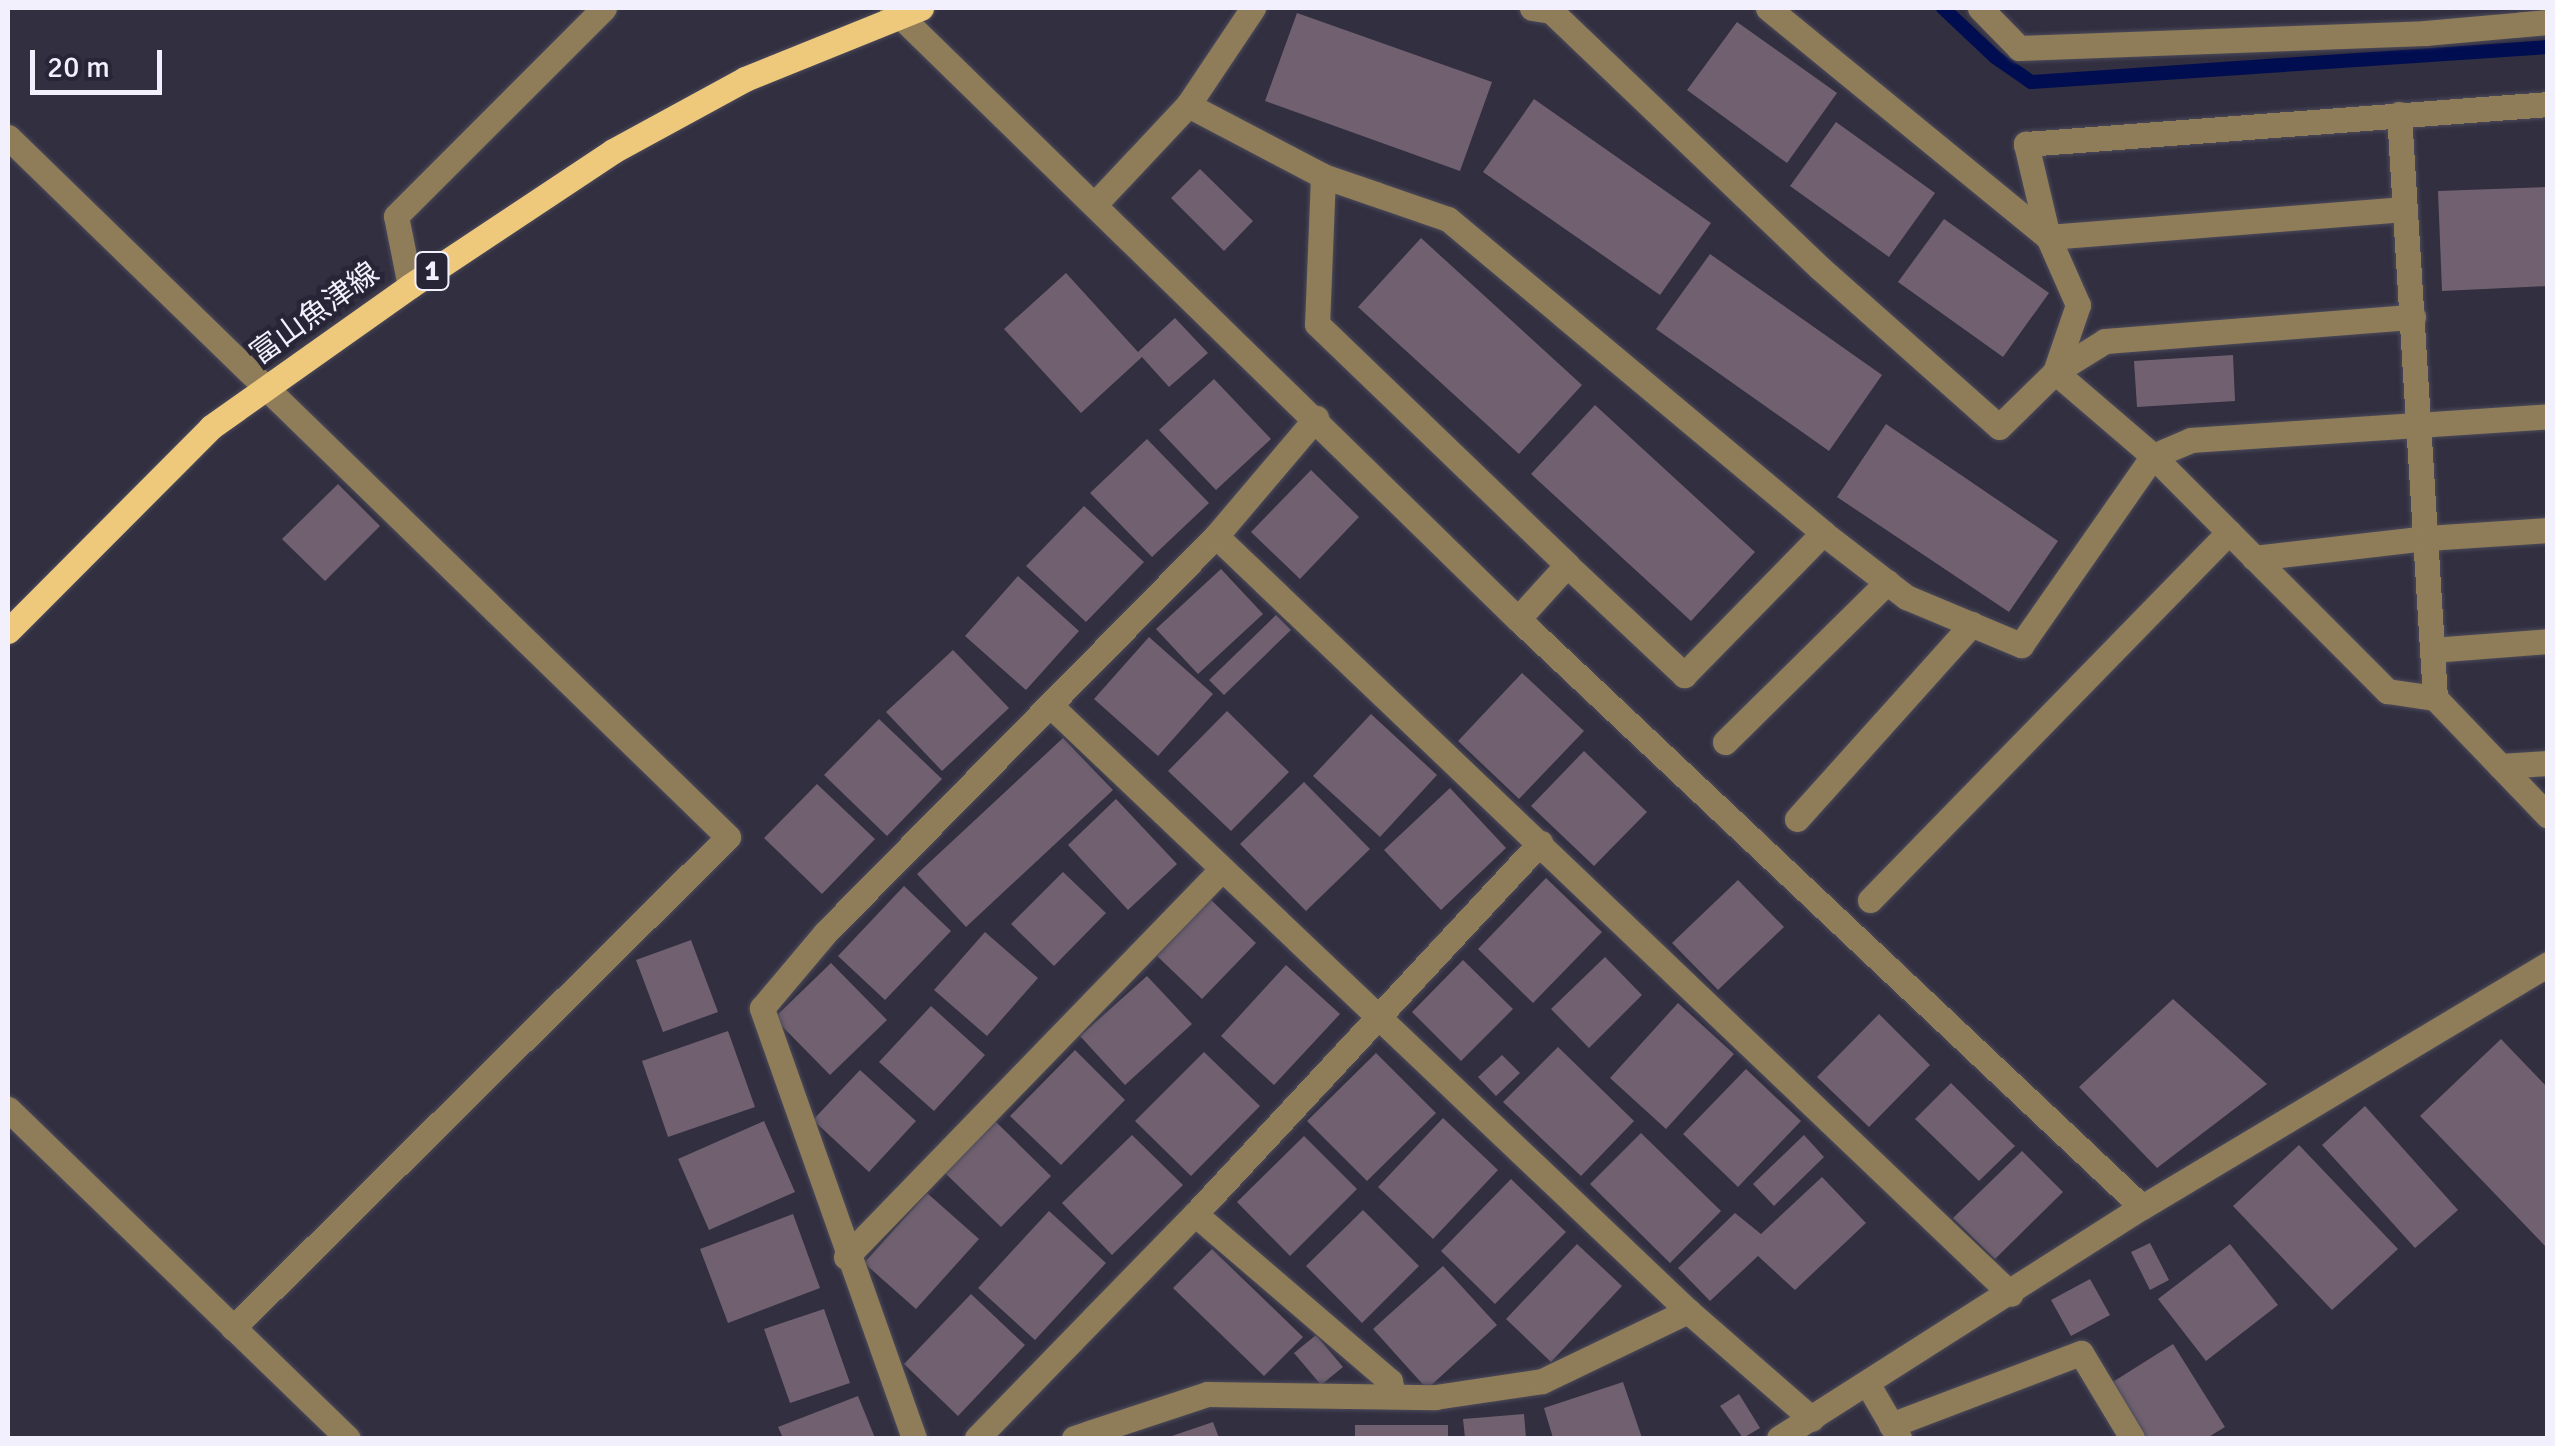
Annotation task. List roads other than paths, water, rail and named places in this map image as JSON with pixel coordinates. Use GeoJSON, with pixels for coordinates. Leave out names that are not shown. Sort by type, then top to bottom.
{"type":"FeatureCollection","features":[{"type":"Feature","properties":{"kind":"main road","name":"富山魚津線"},"geometry":{"type":"LineString","coordinates":[[8,631],[210,426],[410,286],[614,151],[745,80],[904,10]]}},
{"type":"Feature","properties":{"kind":"street"},"geometry":{"type":"LineString","coordinates":[[410,286],[396,216],[604,8]]}},
{"type":"Feature","properties":{"kind":"street"},"geometry":{"type":"LineString","coordinates":[[1095,204],[1188,105],[1253,8]]}},
{"type":"Feature","properties":{"kind":"street"},"geometry":{"type":"LineString","coordinates":[[1550,8],[1820,268],[2000,427],[2055,372],[2106,341],[2413,318]]}},
{"type":"Feature","properties":{"kind":"street"},"geometry":{"type":"LineString","coordinates":[[1768,8],[2048,237],[2405,209]]}},
{"type":"Feature","properties":{"kind":"street"},"geometry":{"type":"LineString","coordinates":[[1980,8],[2020,48],[2425,32],[2548,22]]}},
{"type":"Feature","properties":{"kind":"street"},"geometry":{"type":"LineString","coordinates":[[904,10],[1095,204],[1518,619],[2142,1207]]}},
{"type":"Feature","properties":{"kind":"street"},"geometry":{"type":"LineString","coordinates":[[2055,372],[2078,305],[2048,237],[2026,144],[2548,104]]}},
{"type":"Feature","properties":{"kind":"street"},"geometry":{"type":"LineString","coordinates":[[1188,105],[1323,176],[1448,218],[1823,533],[1906,597],[2021,646],[2152,456],[2191,440],[2548,416]]}},
{"type":"Feature","properties":{"kind":"street"},"geometry":{"type":"LineString","coordinates":[[2399,114],[2435,698]]}},
{"type":"Feature","properties":{"kind":"street"},"geometry":{"type":"LineString","coordinates":[[8,137],[728,837],[233,1328]]}},
{"type":"Feature","properties":{"kind":"street"},"geometry":{"type":"LineString","coordinates":[[1323,176],[1317,324],[1684,675],[1823,533]]}},
{"type":"Feature","properties":{"kind":"street"},"geometry":{"type":"LineString","coordinates":[[2055,372],[2152,456],[2387,691],[2435,698],[2548,816]]}},
{"type":"Feature","properties":{"kind":"street"},"geometry":{"type":"LineString","coordinates":[[914,1438],[846,1257],[762,1008],[826,932],[1216,536],[1316,418]]}},
{"type":"Feature","properties":{"kind":"street"},"geometry":{"type":"LineString","coordinates":[[2254,558],[2428,538],[2548,530]]}},
{"type":"Feature","properties":{"kind":"street"},"geometry":{"type":"LineString","coordinates":[[1870,900],[2228,532]]}},
{"type":"Feature","properties":{"kind":"street"},"geometry":{"type":"LineString","coordinates":[[1216,536],[2011,1294]]}},
{"type":"Feature","properties":{"kind":"street"},"geometry":{"type":"LineString","coordinates":[[1518,619],[1567,565]]}},
{"type":"Feature","properties":{"kind":"street"},"geometry":{"type":"LineString","coordinates":[[1725,742],[1888,582]]}},
{"type":"Feature","properties":{"kind":"street"},"geometry":{"type":"LineString","coordinates":[[1797,819],[1972,624]]}},
{"type":"Feature","properties":{"kind":"street"},"geometry":{"type":"LineString","coordinates":[[2432,650],[2548,641]]}},
{"type":"Feature","properties":{"kind":"street"},"geometry":{"type":"LineString","coordinates":[[1051,706],[1688,1311],[1812,1419]]}},
{"type":"Feature","properties":{"kind":"street"},"geometry":{"type":"LineString","coordinates":[[2500,766],[2548,762]]}},
{"type":"Feature","properties":{"kind":"street"},"geometry":{"type":"LineString","coordinates":[[976,1438],[1195,1214],[1540,843]]}},
{"type":"Feature","properties":{"kind":"street"},"geometry":{"type":"LineString","coordinates":[[846,1257],[1222,869]]}},
{"type":"Feature","properties":{"kind":"street"},"geometry":{"type":"LineString","coordinates":[[1779,1438],[2011,1294],[2142,1207],[2548,964]]}},
{"type":"Feature","properties":{"kind":"street"},"geometry":{"type":"LineString","coordinates":[[8,1109],[348,1438]]}},
{"type":"Feature","properties":{"kind":"street"},"geometry":{"type":"LineString","coordinates":[[1195,1214],[1390,1381],[1393,1395]]}},
{"type":"Feature","properties":{"kind":"street"},"geometry":{"type":"LineString","coordinates":[[1074,1438],[1207,1394],[1435,1397],[1542,1380],[1688,1311]]}},
{"type":"Feature","properties":{"kind":"street"},"geometry":{"type":"LineString","coordinates":[[1867,1384],[1895,1432],[2081,1353],[2132,1438]]}},
{"type":"Feature","properties":{"kind":"waterway"},"geometry":{"type":"LineString","coordinates":[[1943,8],[1995,57],[2031,82],[2548,47]]}}]}
